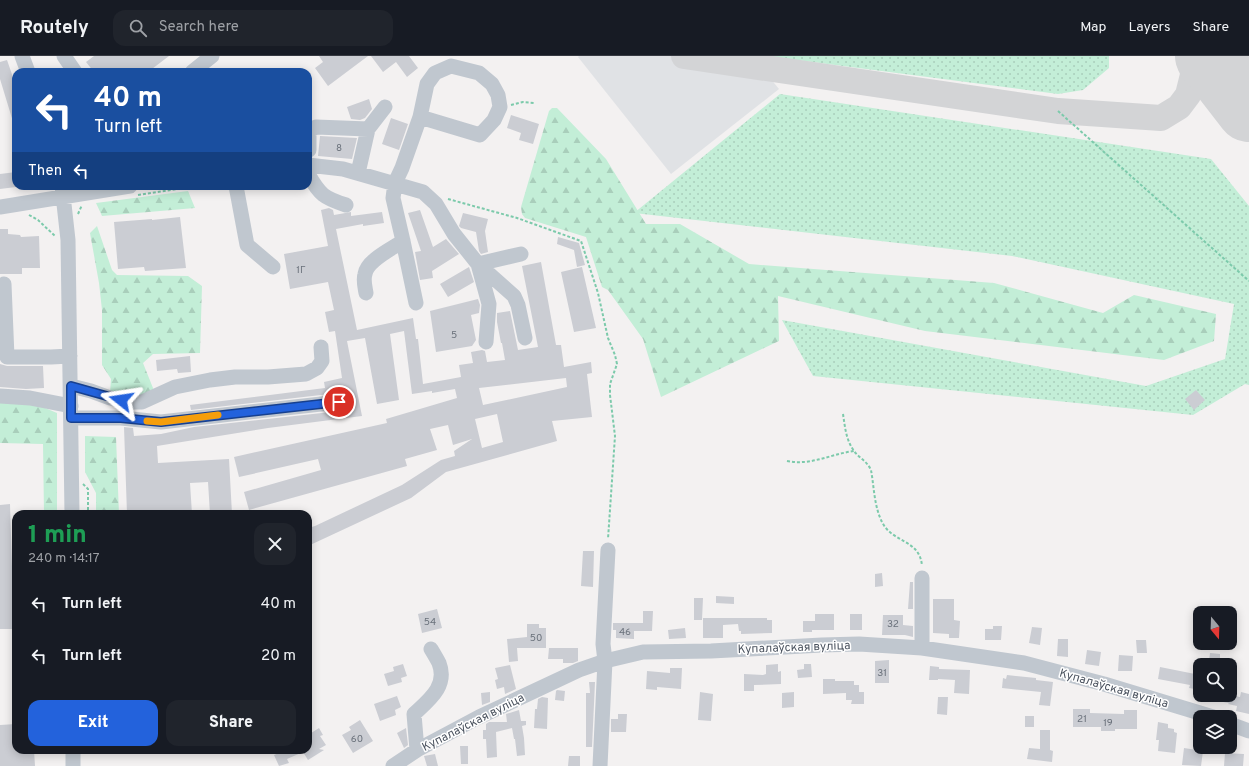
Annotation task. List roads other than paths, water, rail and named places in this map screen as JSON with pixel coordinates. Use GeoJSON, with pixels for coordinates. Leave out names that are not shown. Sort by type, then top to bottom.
{"type":"FeatureCollection","features":[{"type":"Feature","properties":{"kind":"street"},"geometry":{"type":"LineString","coordinates":[[22,56],[26,68]]}},
{"type":"Feature","properties":{"kind":"street"},"geometry":{"type":"LineString","coordinates":[[64,56],[72,68]]}},
{"type":"Feature","properties":{"kind":"street"},"geometry":{"type":"LineString","coordinates":[[197,68],[212,56]]}},
{"type":"Feature","properties":{"kind":"street"},"geometry":{"type":"LineString","coordinates":[[416,303],[393,198],[395,183],[420,117],[428,84],[435,73],[451,66],[479,73],[492,84],[498,95],[500,107],[494,120],[480,135],[420,117]]}},
{"type":"Feature","properties":{"kind":"street"},"geometry":{"type":"LineString","coordinates":[[358,172],[368,129],[385,106]]}},
{"type":"Feature","properties":{"kind":"street"},"geometry":{"type":"LineString","coordinates":[[312,129],[316,126],[368,129]]}},
{"type":"Feature","properties":{"kind":"street"},"geometry":{"type":"LineString","coordinates":[[312,165],[343,168],[423,192],[436,204],[454,234],[478,264],[514,296],[518,305],[524,338]]}},
{"type":"Feature","properties":{"kind":"street"},"geometry":{"type":"LineString","coordinates":[[312,180],[321,194],[330,200],[346,205]]}},
{"type":"Feature","properties":{"kind":"street"},"geometry":{"type":"LineString","coordinates":[[0,207],[63,191],[78,190]]}},
{"type":"Feature","properties":{"kind":"street"},"geometry":{"type":"LineString","coordinates":[[237,190],[248,245],[273,267]]}},
{"type":"Feature","properties":{"kind":"street"},"geometry":{"type":"LineString","coordinates":[[63,191],[68,240],[72,510]]}},
{"type":"Feature","properties":{"kind":"street"},"geometry":{"type":"LineString","coordinates":[[366,293],[364,275],[366,268],[372,261],[403,241]]}},
{"type":"Feature","properties":{"kind":"street"},"geometry":{"type":"LineString","coordinates":[[478,264],[522,254]]}},
{"type":"Feature","properties":{"kind":"street"},"geometry":{"type":"LineString","coordinates":[[478,264],[489,304],[486,342]]}},
{"type":"Feature","properties":{"kind":"street"},"geometry":{"type":"LineString","coordinates":[[4,284],[4,357],[70,356]]}},
{"type":"Feature","properties":{"kind":"street"},"geometry":{"type":"LineString","coordinates":[[71,386],[91,390],[110,398],[132,402],[142,402],[175,387],[210,380],[235,377],[268,377],[306,374],[317,368],[322,361],[321,347]]}},
{"type":"Feature","properties":{"kind":"street"},"geometry":{"type":"LineString","coordinates":[[0,396],[30,398],[71,412],[161,422],[339,402]]}},
{"type":"Feature","properties":{"kind":"street"},"geometry":{"type":"LineString","coordinates":[[600,766],[605,660],[603,644],[608,550]]}},
{"type":"Feature","properties":{"kind":"street"},"geometry":{"type":"LineString","coordinates":[[922,578],[922,648]]}},
{"type":"Feature","properties":{"kind":"street","name":"Купалаўская вуліца"},"geometry":{"type":"LineString","coordinates":[[393,766],[418,750],[479,717],[580,670],[605,660],[643,652],[711,651],[859,644],[922,648],[1024,663],[1104,684],[1193,711]]}},
{"type":"Feature","properties":{"kind":"street"},"geometry":{"type":"LineString","coordinates":[[418,750],[414,714],[424,705],[440,686],[442,681],[440,664],[431,649]]}},
{"type":"Feature","properties":{"kind":"street"},"geometry":{"type":"LineString","coordinates":[[1237,727],[1249,731]]}},
{"type":"Feature","properties":{"kind":"street"},"geometry":{"type":"LineString","coordinates":[[73,754],[73,766]]}}]}
